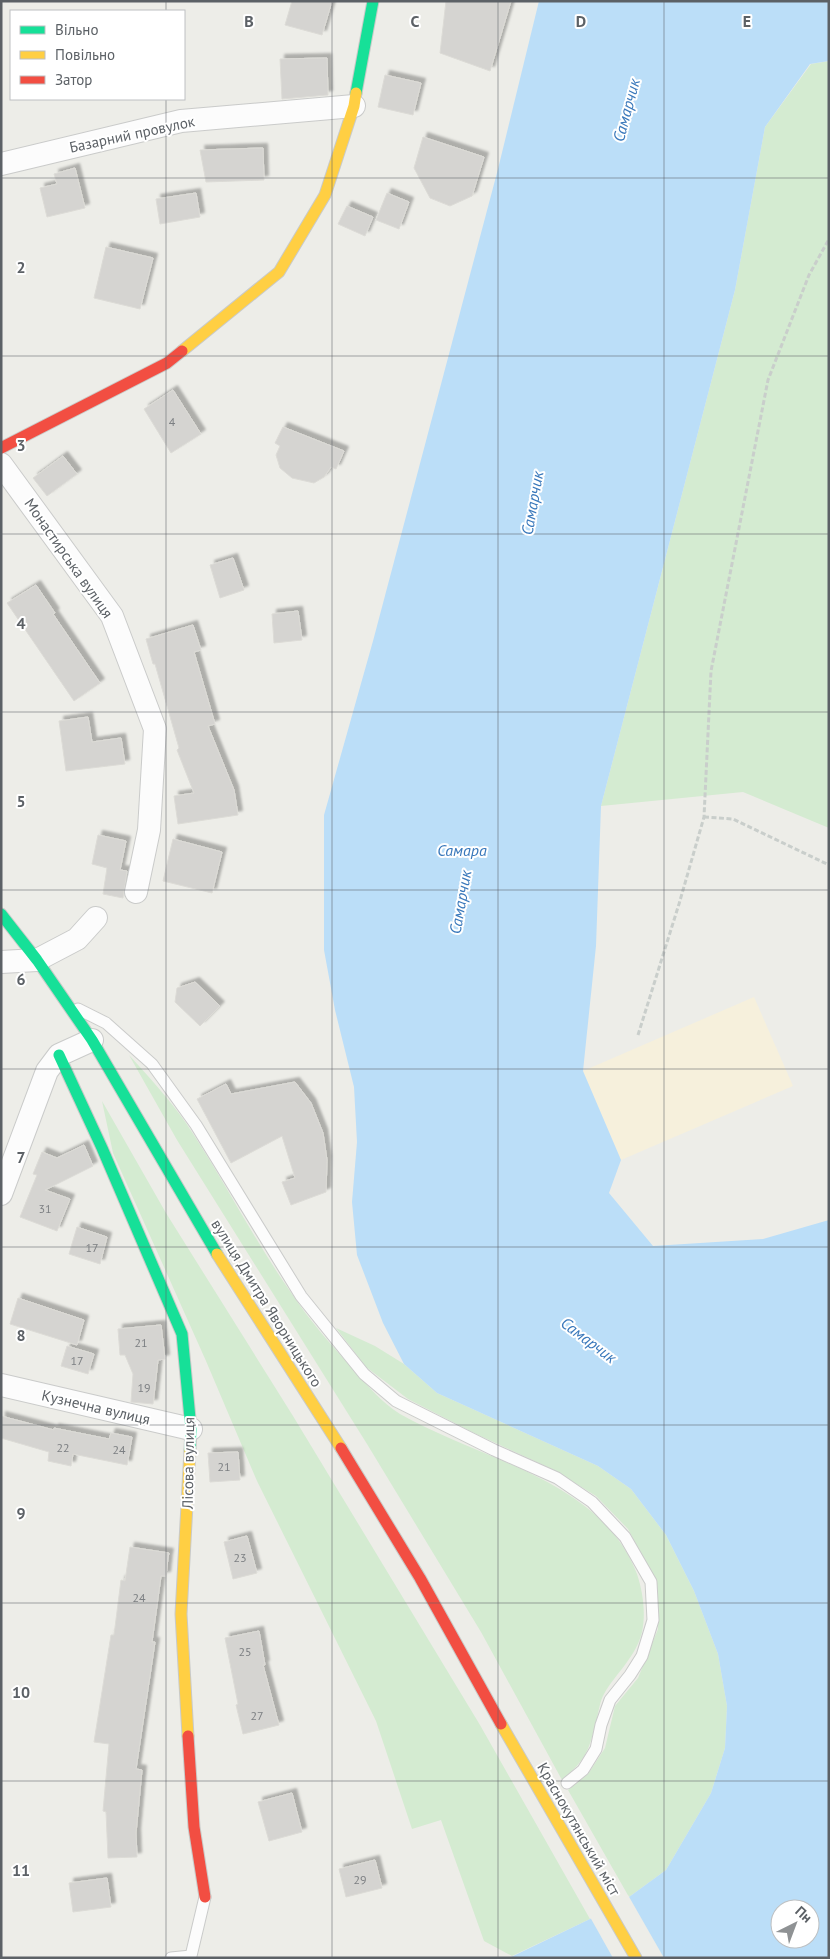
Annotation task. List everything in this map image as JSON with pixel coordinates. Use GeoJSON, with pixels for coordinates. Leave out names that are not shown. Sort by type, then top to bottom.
{"type":"FeatureCollection","features":[{"type":"Feature","properties":{"kind":"main road"},"geometry":{"type":"LineString","coordinates":[[1,448],[167,363],[278,272],[325,195],[354,106],[373,1]]}},
{"type":"Feature","properties":{"kind":"main road","name":"вулиця Дмитра Яворницького"},"geometry":{"type":"LineString","coordinates":[[1,914],[37,960],[92,1040],[210,1243],[339,1445],[420,1578],[496,1716]]}},
{"type":"Feature","properties":{"kind":"main road","name":"Лісова вулиця"},"geometry":{"type":"LineString","coordinates":[[59,1055],[102,1148],[182,1334],[191,1429],[182,1614],[194,1827],[205,1897]]}},
{"type":"Feature","properties":{"kind":"main road","name":"Краснокутянський міст"},"geometry":{"type":"LineString","coordinates":[[496,1716],[636,1958]]}},
{"type":"Feature","properties":{"kind":"street","name":"Базарний провулок"},"geometry":{"type":"LineString","coordinates":[[1,164],[181,121],[354,106]]}},
{"type":"Feature","properties":{"kind":"street","name":"Монастирська вулиця"},"geometry":{"type":"LineString","coordinates":[[1,464],[112,616],[155,729],[150,830],[136,892]]}},
{"type":"Feature","properties":{"kind":"street"},"geometry":{"type":"LineString","coordinates":[[1,962],[37,960],[77,939],[96,918]]}},
{"type":"Feature","properties":{"kind":"street"},"geometry":{"type":"LineString","coordinates":[[1,1194],[46,1071],[59,1055],[92,1040]]}},
{"type":"Feature","properties":{"kind":"street","name":"Кузнечна вулиця"},"geometry":{"type":"LineString","coordinates":[[1,1385],[191,1429]]}},
{"type":"Feature","properties":{"kind":"lane"},"geometry":{"type":"LineString","coordinates":[[68,1004],[106,1023],[152,1064],[196,1125],[301,1296],[364,1374],[396,1401],[494,1450],[557,1478],[592,1502],[625,1537],[651,1582],[654,1620],[642,1656],[610,1700],[601,1725],[596,1749],[583,1770],[566,1782]]}},
{"type":"Feature","properties":{"kind":"lane"},"geometry":{"type":"LineString","coordinates":[[171,1958],[191,1956],[205,1897]]}},
{"type":"Feature","properties":{"kind":"path"},"geometry":{"type":"LineString","coordinates":[[638,1036],[704,816],[711,671],[768,380],[809,275],[829,239]]}},
{"type":"Feature","properties":{"kind":"path"},"geometry":{"type":"LineString","coordinates":[[704,816],[733,819],[829,865]]}},
{"type":"Feature","properties":{"kind":"green space"},"geometry":{"type":"Polygon","coordinates":[[[829,61],[829,828],[743,792],[601,806],[735,290],[765,127],[811,64],[829,61]]]}},
{"type":"Feature","properties":{"kind":"green space"},"geometry":{"type":"Polygon","coordinates":[[[129,1055],[186,1123],[264,1252],[299,1304],[329,1343],[375,1394],[400,1414],[535,1476],[567,1494],[596,1515],[620,1542],[637,1574],[641,1588],[644,1610],[642,1632],[631,1657],[603,1697],[592,1738],[586,1752],[571,1772],[562,1780],[481,1632],[367,1444],[177,1140],[129,1055]]]}},
{"type":"Feature","properties":{"kind":"green space"},"geometry":{"type":"Polygon","coordinates":[[[102,1101],[166,1213],[293,1416],[480,1725],[590,1919],[512,1956],[484,1941],[441,1820],[412,1829],[376,1721],[257,1481],[206,1361],[113,1153],[102,1101]]]}},
{"type":"Feature","properties":{"kind":"green space"},"geometry":{"type":"Polygon","coordinates":[[[336,1328],[375,1346],[404,1364],[437,1393],[598,1466],[631,1489],[666,1535],[694,1591],[718,1654],[727,1706],[725,1748],[711,1793],[666,1870],[629,1897],[568,1790],[588,1774],[605,1748],[615,1706],[638,1678],[658,1629],[657,1583],[628,1529],[596,1496],[554,1470],[474,1433],[408,1399],[366,1367],[336,1328]]]}},
{"type":"Feature","properties":{"kind":"sand"},"geometry":{"type":"Polygon","coordinates":[[[754,997],[793,1086],[621,1160],[583,1071],[754,997]]]}},
{"type":"Feature","properties":{"kind":"water","name":"Самара"},"geometry":{"type":"Polygon","coordinates":[[[539,1],[829,1],[829,61],[810,64],[765,127],[735,290],[601,806],[596,946],[583,1071],[621,1160],[609,1193],[653,1246],[763,1239],[829,1220],[829,1958],[509,1958],[590,1919],[629,1897],[666,1870],[711,1793],[725,1748],[727,1706],[718,1654],[694,1591],[666,1535],[631,1489],[598,1466],[437,1393],[404,1364],[383,1323],[357,1255],[352,1202],[357,1142],[354,1087],[335,1010],[324,950],[324,815],[373,641],[498,169],[539,1]]]}},
{"type":"Feature","properties":{"kind":"pier"},"geometry":{"type":"Polygon","coordinates":[[[628,1895],[664,1958],[613,1958],[590,1917],[628,1895]]]}},
{"type":"Feature","properties":{"kind":"building"},"geometry":{"type":"Polygon","coordinates":[[[292,1],[332,1],[322,35],[285,25],[292,1]]]}},
{"type":"Feature","properties":{"kind":"building"},"geometry":{"type":"Polygon","coordinates":[[[446,1],[511,1],[490,71],[440,53],[446,1]]]}},
{"type":"Feature","properties":{"kind":"building"},"geometry":{"type":"Polygon","coordinates":[[[327,58],[328,95],[282,99],[280,59],[327,58]]]}},
{"type":"Feature","properties":{"kind":"building"},"geometry":{"type":"Polygon","coordinates":[[[385,75],[421,83],[413,115],[378,107],[385,75]]]}},
{"type":"Feature","properties":{"kind":"building"},"geometry":{"type":"Polygon","coordinates":[[[423,137],[484,157],[472,196],[450,206],[430,198],[414,168],[423,137]]]}},
{"type":"Feature","properties":{"kind":"building"},"geometry":{"type":"Polygon","coordinates":[[[263,148],[264,180],[206,182],[200,150],[263,148]]]}},
{"type":"Feature","properties":{"kind":"building"},"geometry":{"type":"Polygon","coordinates":[[[75,168],[85,208],[47,217],[40,188],[57,184],[54,174],[75,168]]]}},
{"type":"Feature","properties":{"kind":"building"},"geometry":{"type":"Polygon","coordinates":[[[196,193],[200,217],[160,224],[156,199],[196,193]]]}},
{"type":"Feature","properties":{"kind":"building"},"geometry":{"type":"Polygon","coordinates":[[[387,193],[409,202],[399,229],[376,220],[387,193]]]}},
{"type":"Feature","properties":{"kind":"building"},"geometry":{"type":"Polygon","coordinates":[[[347,206],[373,217],[365,236],[338,224],[347,206]]]}},
{"type":"Feature","properties":{"kind":"building"},"geometry":{"type":"Polygon","coordinates":[[[106,247],[153,258],[140,309],[94,298],[106,247]]]}},
{"type":"Feature","properties":{"kind":"building"},"geometry":{"type":"Polygon","coordinates":[[[173,390],[201,434],[171,453],[144,409],[173,390]]]}},
{"type":"Feature","properties":{"kind":"building"},"geometry":{"type":"Polygon","coordinates":[[[283,427],[344,451],[336,469],[331,467],[324,477],[314,483],[292,478],[280,468],[276,455],[280,446],[275,443],[283,427]]]}},
{"type":"Feature","properties":{"kind":"building"},"geometry":{"type":"Polygon","coordinates":[[[63,456],[77,474],[47,496],[33,478],[63,456]]]}},
{"type":"Feature","properties":{"kind":"building"},"geometry":{"type":"Polygon","coordinates":[[[233,558],[244,590],[220,598],[210,565],[233,558]]]}},
{"type":"Feature","properties":{"kind":"building"},"geometry":{"type":"Polygon","coordinates":[[[36,585],[55,613],[53,614],[100,683],[74,701],[7,603],[36,585]]]}},
{"type":"Feature","properties":{"kind":"building"},"geometry":{"type":"Polygon","coordinates":[[[298,611],[302,640],[274,643],[272,614],[298,611]]]}},
{"type":"Feature","properties":{"kind":"building"},"geometry":{"type":"Polygon","coordinates":[[[193,625],[201,650],[194,652],[215,724],[208,726],[234,790],[238,815],[178,824],[174,796],[194,793],[177,750],[179,748],[146,639],[193,625]]]}},
{"type":"Feature","properties":{"kind":"building"},"geometry":{"type":"Polygon","coordinates":[[[88,717],[92,742],[121,738],[125,764],[66,771],[59,721],[88,717]]]}},
{"type":"Feature","properties":{"kind":"building"},"geometry":{"type":"Polygon","coordinates":[[[98,835],[126,841],[120,870],[127,871],[123,898],[103,894],[107,868],[92,864],[98,835]]]}},
{"type":"Feature","properties":{"kind":"building"},"geometry":{"type":"Polygon","coordinates":[[[173,839],[222,852],[212,893],[163,881],[173,839]]]}},
{"type":"Feature","properties":{"kind":"building"},"geometry":{"type":"Polygon","coordinates":[[[195,982],[220,1006],[200,1026],[175,1002],[177,988],[195,982]]]}},
{"type":"Feature","properties":{"kind":"building"},"geometry":{"type":"Polygon","coordinates":[[[295,1082],[311,1103],[323,1133],[327,1160],[326,1192],[291,1205],[282,1182],[295,1178],[282,1136],[231,1163],[197,1099],[226,1084],[231,1094],[295,1082]]]}},
{"type":"Feature","properties":{"kind":"building"},"geometry":{"type":"Polygon","coordinates":[[[84,1145],[93,1166],[45,1190],[70,1199],[57,1231],[20,1217],[37,1175],[33,1174],[42,1152],[57,1158],[84,1145]]]}},
{"type":"Feature","properties":{"kind":"building"},"geometry":{"type":"Polygon","coordinates":[[[77,1227],[107,1237],[100,1264],[69,1254],[77,1227]]]}},
{"type":"Feature","properties":{"kind":"building"},"geometry":{"type":"Polygon","coordinates":[[[18,1298],[84,1320],[77,1345],[10,1324],[18,1298]]]}},
{"type":"Feature","properties":{"kind":"building"},"geometry":{"type":"Polygon","coordinates":[[[161,1325],[165,1359],[158,1360],[153,1404],[131,1402],[133,1374],[125,1355],[120,1355],[118,1329],[161,1325]]]}},
{"type":"Feature","properties":{"kind":"building"},"geometry":{"type":"Polygon","coordinates":[[[67,1346],[94,1354],[88,1374],[61,1366],[67,1346]]]}},
{"type":"Feature","properties":{"kind":"building"},"geometry":{"type":"Polygon","coordinates":[[[1,1416],[54,1430],[54,1428],[109,1439],[111,1433],[132,1437],[127,1465],[73,1454],[71,1466],[48,1461],[49,1452],[1,1438],[1,1416]]]}},
{"type":"Feature","properties":{"kind":"building"},"geometry":{"type":"Polygon","coordinates":[[[238,1452],[240,1480],[210,1482],[208,1453],[238,1452]]]}},
{"type":"Feature","properties":{"kind":"building"},"geometry":{"type":"Polygon","coordinates":[[[247,1536],[257,1573],[233,1579],[224,1542],[247,1536]]]}},
{"type":"Feature","properties":{"kind":"building"},"geometry":{"type":"Polygon","coordinates":[[[130,1547],[169,1553],[166,1576],[161,1576],[152,1642],[155,1642],[136,1769],[142,1770],[136,1833],[137,1857],[108,1858],[106,1812],[103,1811],[109,1744],[94,1742],[111,1635],[114,1635],[121,1580],[125,1581],[130,1547]]]}},
{"type":"Feature","properties":{"kind":"building"},"geometry":{"type":"Polygon","coordinates":[[[259,1631],[265,1665],[263,1665],[279,1725],[243,1734],[236,1705],[238,1704],[225,1638],[259,1631]]]}},
{"type":"Feature","properties":{"kind":"building"},"geometry":{"type":"Polygon","coordinates":[[[292,1793],[302,1832],[269,1841],[258,1802],[292,1793]]]}},
{"type":"Feature","properties":{"kind":"building"},"geometry":{"type":"Polygon","coordinates":[[[375,1860],[382,1888],[346,1897],[339,1869],[375,1860]]]}},
{"type":"Feature","properties":{"kind":"building"},"geometry":{"type":"Polygon","coordinates":[[[107,1878],[111,1907],[73,1912],[69,1883],[107,1878]]]}},
{"type":"Feature","properties":{"kind":"traffic: fast"},"geometry":{"type":"LineString","coordinates":[[356,93],[373,1]]}},
{"type":"Feature","properties":{"kind":"traffic: fast"},"geometry":{"type":"LineString","coordinates":[[1,914],[37,960],[92,1040],[217,1254]]}},
{"type":"Feature","properties":{"kind":"traffic: fast"},"geometry":{"type":"LineString","coordinates":[[59,1055],[102,1148],[182,1334],[191,1429],[190,1450]]}},
{"type":"Feature","properties":{"kind":"traffic: slow"},"geometry":{"type":"LineString","coordinates":[[182,351],[279,272],[325,195],[354,106],[356,93]]}},
{"type":"Feature","properties":{"kind":"traffic: slow"},"geometry":{"type":"LineString","coordinates":[[217,1254],[341,1448]]}},
{"type":"Feature","properties":{"kind":"traffic: slow"},"geometry":{"type":"LineString","coordinates":[[188,1736],[181,1614],[190,1450]]}},
{"type":"Feature","properties":{"kind":"traffic: slow"},"geometry":{"type":"LineString","coordinates":[[501,1724],[636,1958]]}},
{"type":"Feature","properties":{"kind":"traffic: jam"},"geometry":{"type":"LineString","coordinates":[[1,448],[167,363],[182,351]]}},
{"type":"Feature","properties":{"kind":"traffic: jam"},"geometry":{"type":"LineString","coordinates":[[341,1448],[420,1578],[501,1724]]}},
{"type":"Feature","properties":{"kind":"traffic: jam"},"geometry":{"type":"LineString","coordinates":[[188,1736],[194,1827],[205,1897]]}},
{"type":"Feature","properties":{"kind":"water label","name":"Самарчик"},"geometry":{"type":"Point","coordinates":[626,110]}},
{"type":"Feature","properties":{"kind":"water label","name":"Самарчик"},"geometry":{"type":"Point","coordinates":[532,503]}},
{"type":"Feature","properties":{"kind":"water label","name":"Самарчик"},"geometry":{"type":"Point","coordinates":[460,902]}},
{"type":"Feature","properties":{"kind":"water label","name":"Самарчик"},"geometry":{"type":"Point","coordinates":[589,1340]}}]}
